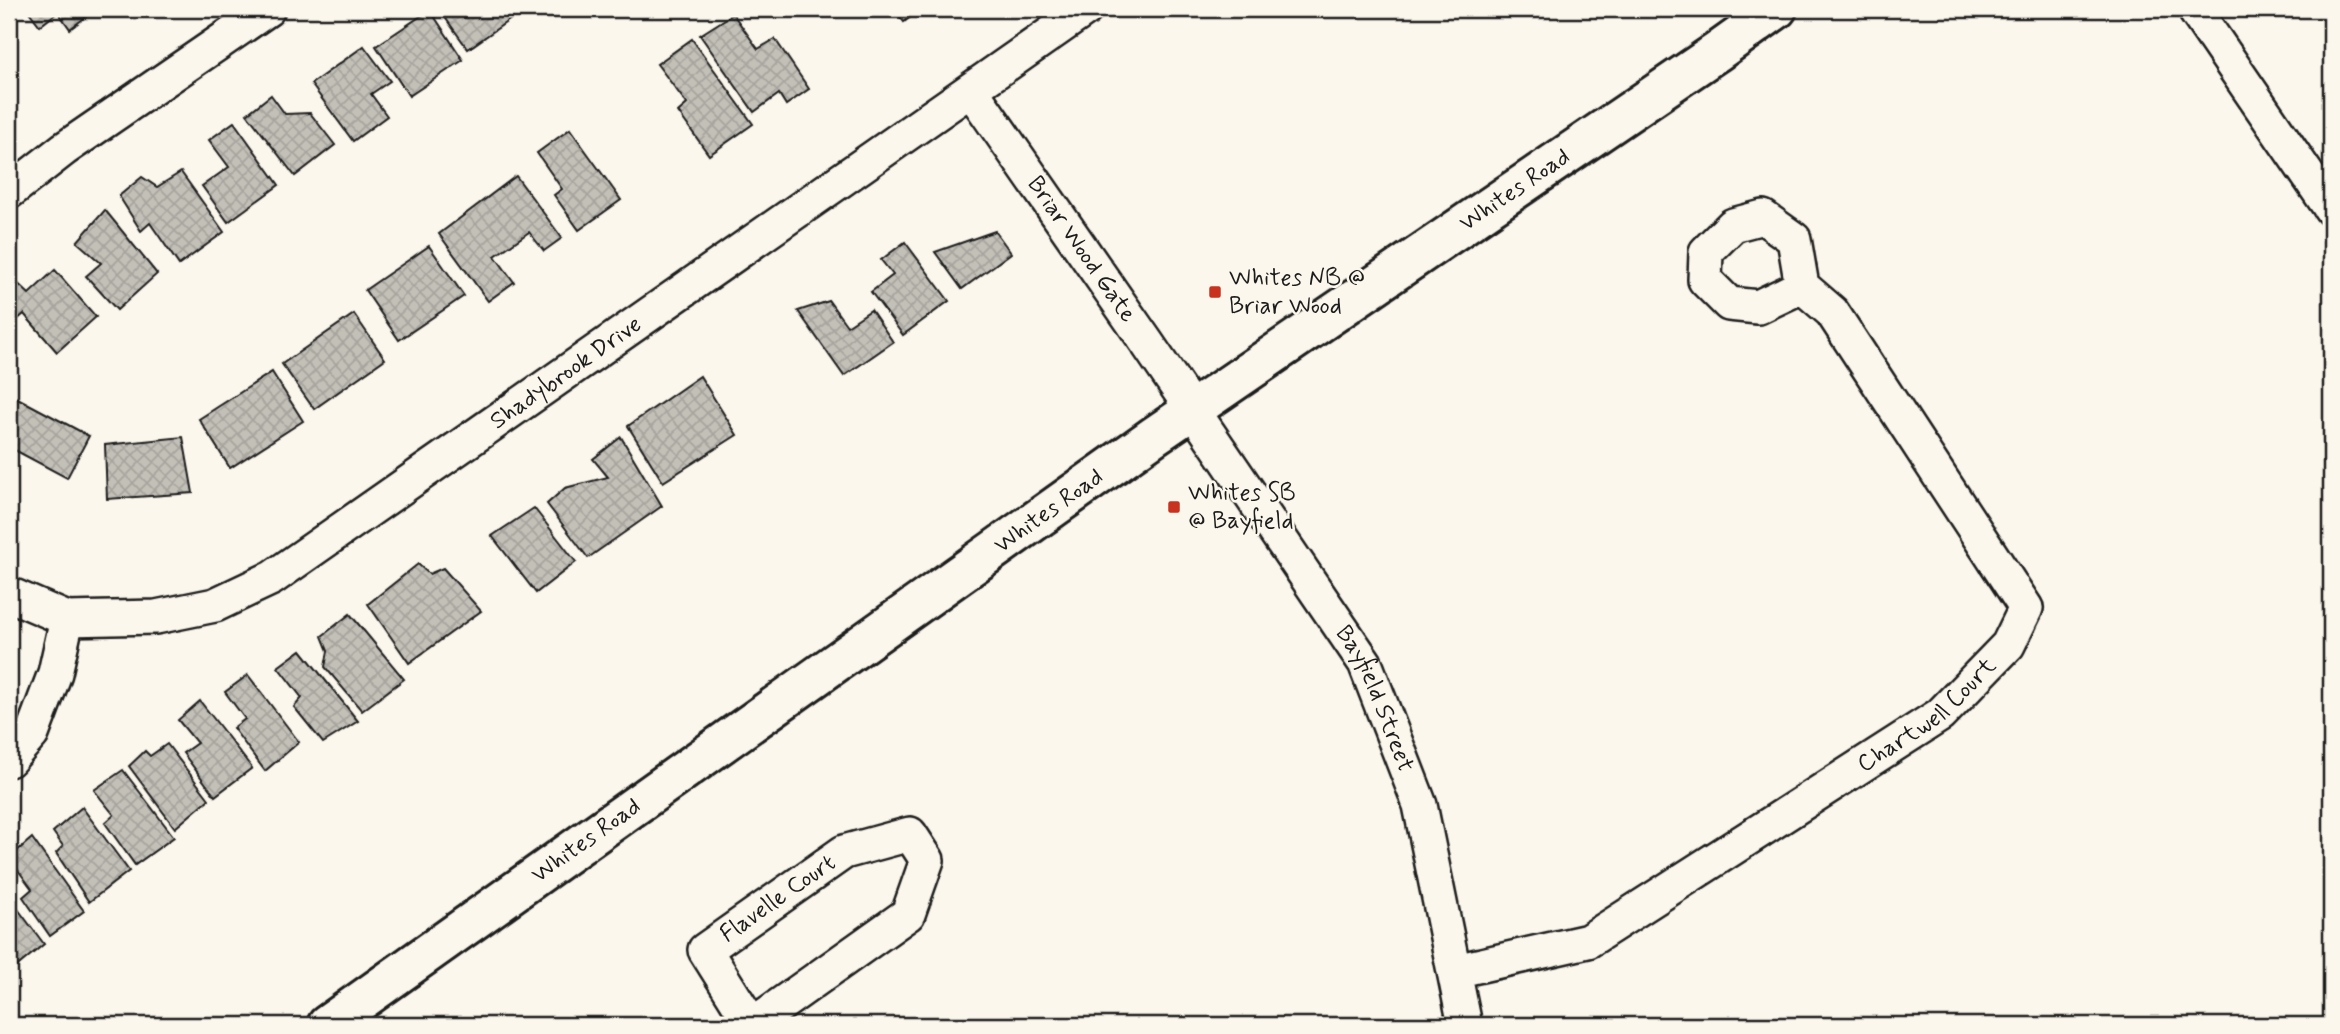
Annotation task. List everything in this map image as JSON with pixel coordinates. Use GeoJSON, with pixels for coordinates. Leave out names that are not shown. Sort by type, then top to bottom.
{"type":"FeatureCollection","features":[{"type":"Feature","properties":{"kind":"main road","name":"Whites Road"},"geometry":{"type":"LineString","coordinates":[[327,1025],[1154,436],[1777,9]]}},
{"type":"Feature","properties":{"kind":"street"},"geometry":{"type":"LineString","coordinates":[[9,192],[64,149],[268,9]]}},
{"type":"Feature","properties":{"kind":"street","name":"Shadybrook Drive"},"geometry":{"type":"LineString","coordinates":[[9,594],[67,619],[168,614],[215,605],[272,578],[1086,9]]}},
{"type":"Feature","properties":{"kind":"street"},"geometry":{"type":"LineString","coordinates":[[2194,9],[2331,209]]}},
{"type":"Feature","properties":{"kind":"street","name":"Briar Wood Gate"},"geometry":{"type":"LineString","coordinates":[[971,90],[1193,411]]}},
{"type":"Feature","properties":{"kind":"street","name":"Chartwell Court"},"geometry":{"type":"LineString","coordinates":[[1455,971],[1526,957],[1588,940],[1940,715],[2008,645],[2026,608],[1832,312],[1802,286]]}},
{"type":"Feature","properties":{"kind":"street","name":"Bayfield Street"},"geometry":{"type":"LineString","coordinates":[[1193,411],[1365,663],[1420,805],[1465,1025]]}},
{"type":"Feature","properties":{"kind":"street"},"geometry":{"type":"LineString","coordinates":[[9,760],[32,734],[54,673],[67,619]]}},
{"type":"Feature","properties":{"kind":"street","name":"Flavelle Court"},"geometry":{"type":"LineString","coordinates":[[910,835],[927,860],[908,914],[752,1025],[705,950],[844,852],[910,835]]}},
{"type":"Feature","properties":{"kind":"building"},"geometry":{"type":"Polygon","coordinates":[[[27,9],[96,9],[70,29],[58,12],[40,26],[27,9]]]}},
{"type":"Feature","properties":{"kind":"building"},"geometry":{"type":"Polygon","coordinates":[[[445,9],[510,9],[515,16],[468,49],[441,12],[445,9]]]}},
{"type":"Feature","properties":{"kind":"building"},"geometry":{"type":"Polygon","coordinates":[[[894,9],[921,9],[904,22],[894,9]]]}},
{"type":"Feature","properties":{"kind":"building"},"geometry":{"type":"Polygon","coordinates":[[[430,10],[463,60],[409,96],[376,46],[430,10]]]}},
{"type":"Feature","properties":{"kind":"building"},"geometry":{"type":"Polygon","coordinates":[[[733,14],[758,49],[775,39],[809,89],[786,105],[779,94],[754,112],[700,35],[733,14]]]}},
{"type":"Feature","properties":{"kind":"building"},"geometry":{"type":"Polygon","coordinates":[[[692,39],[753,124],[709,155],[678,112],[687,104],[657,64],[692,39]]]}},
{"type":"Feature","properties":{"kind":"building"},"geometry":{"type":"Polygon","coordinates":[[[364,46],[390,81],[371,94],[387,116],[353,141],[311,84],[364,46]]]}},
{"type":"Feature","properties":{"kind":"building"},"geometry":{"type":"Polygon","coordinates":[[[271,95],[285,114],[310,113],[335,145],[295,176],[247,114],[271,95]]]}},
{"type":"Feature","properties":{"kind":"building"},"geometry":{"type":"Polygon","coordinates":[[[234,122],[279,185],[228,222],[202,186],[229,167],[209,140],[234,122]]]}},
{"type":"Feature","properties":{"kind":"building"},"geometry":{"type":"Polygon","coordinates":[[[570,129],[621,200],[579,230],[554,195],[562,189],[537,153],[570,129]]]}},
{"type":"Feature","properties":{"kind":"building"},"geometry":{"type":"Polygon","coordinates":[[[181,172],[224,232],[179,265],[150,223],[141,231],[119,196],[142,177],[157,187],[181,172]]]}},
{"type":"Feature","properties":{"kind":"building"},"geometry":{"type":"Polygon","coordinates":[[[516,176],[562,238],[544,251],[529,232],[495,256],[514,282],[488,301],[439,234],[516,176]]]}},
{"type":"Feature","properties":{"kind":"building"},"geometry":{"type":"Polygon","coordinates":[[[105,210],[157,274],[117,310],[86,276],[101,263],[77,242],[105,210]]]}},
{"type":"Feature","properties":{"kind":"building"},"geometry":{"type":"Polygon","coordinates":[[[995,231],[1011,253],[962,289],[935,252],[995,231]]]}},
{"type":"Feature","properties":{"kind":"building"},"geometry":{"type":"Polygon","coordinates":[[[905,242],[949,301],[903,335],[871,292],[893,275],[881,260],[905,242]]]}},
{"type":"Feature","properties":{"kind":"building"},"geometry":{"type":"Polygon","coordinates":[[[429,246],[464,296],[399,340],[365,290],[429,246]]]}},
{"type":"Feature","properties":{"kind":"building"},"geometry":{"type":"Polygon","coordinates":[[[55,270],[96,317],[57,352],[24,314],[16,321],[9,314],[9,275],[29,294],[55,270]]]}},
{"type":"Feature","properties":{"kind":"building"},"geometry":{"type":"Polygon","coordinates":[[[829,301],[847,326],[871,310],[893,342],[844,376],[798,311],[829,301]]]}},
{"type":"Feature","properties":{"kind":"building"},"geometry":{"type":"Polygon","coordinates":[[[354,314],[385,359],[314,409],[282,364],[354,314]]]}},
{"type":"Feature","properties":{"kind":"building"},"geometry":{"type":"Polygon","coordinates":[[[272,372],[303,421],[230,468],[199,419],[272,372]]]}},
{"type":"Feature","properties":{"kind":"building"},"geometry":{"type":"Polygon","coordinates":[[[700,376],[737,435],[663,482],[628,426],[700,376]]]}},
{"type":"Feature","properties":{"kind":"building"},"geometry":{"type":"Polygon","coordinates":[[[10,394],[89,436],[67,478],[11,448],[9,453],[10,394]]]}},
{"type":"Feature","properties":{"kind":"building"},"geometry":{"type":"Polygon","coordinates":[[[183,437],[193,493],[107,499],[105,445],[183,437]]]}},
{"type":"Feature","properties":{"kind":"building"},"geometry":{"type":"Polygon","coordinates":[[[621,437],[662,506],[588,558],[547,504],[565,488],[608,477],[593,459],[621,437]]]}},
{"type":"Feature","properties":{"kind":"building"},"geometry":{"type":"Polygon","coordinates":[[[534,508],[576,562],[536,593],[492,536],[534,508]]]}},
{"type":"Feature","properties":{"kind":"building"},"geometry":{"type":"Polygon","coordinates":[[[418,564],[429,574],[443,568],[481,611],[409,663],[368,604],[418,564]]]}},
{"type":"Feature","properties":{"kind":"building"},"geometry":{"type":"Polygon","coordinates":[[[350,614],[404,679],[362,711],[325,667],[328,651],[322,636],[350,614]]]}},
{"type":"Feature","properties":{"kind":"building"},"geometry":{"type":"Polygon","coordinates":[[[301,650],[358,721],[323,743],[294,707],[302,698],[278,667],[301,650]]]}},
{"type":"Feature","properties":{"kind":"building"},"geometry":{"type":"Polygon","coordinates":[[[248,675],[299,742],[265,771],[233,728],[245,719],[225,692],[248,675]]]}},
{"type":"Feature","properties":{"kind":"building"},"geometry":{"type":"Polygon","coordinates":[[[200,701],[252,768],[215,796],[183,753],[197,743],[178,720],[200,701]]]}},
{"type":"Feature","properties":{"kind":"building"},"geometry":{"type":"Polygon","coordinates":[[[167,744],[209,799],[175,828],[129,766],[145,751],[150,756],[167,744]]]}},
{"type":"Feature","properties":{"kind":"building"},"geometry":{"type":"Polygon","coordinates":[[[123,770],[174,837],[135,865],[105,823],[114,815],[94,790],[123,770]]]}},
{"type":"Feature","properties":{"kind":"building"},"geometry":{"type":"Polygon","coordinates":[[[82,807],[129,871],[89,902],[56,853],[63,846],[53,832],[82,807]]]}},
{"type":"Feature","properties":{"kind":"building"},"geometry":{"type":"Polygon","coordinates":[[[32,838],[84,911],[50,936],[23,897],[32,889],[9,858],[32,838]]]}},
{"type":"Feature","properties":{"kind":"building"},"geometry":{"type":"Polygon","coordinates":[[[9,897],[44,944],[9,973],[9,897]]]}},
{"type":"Feature","properties":{"kind":"place","name":"Whites NB @ Briar Wood"},"geometry":{"type":"Point","coordinates":[1215,292]}},
{"type":"Feature","properties":{"kind":"place","name":"Whites SB @ Bayfield"},"geometry":{"type":"Point","coordinates":[1174,507]}}]}
